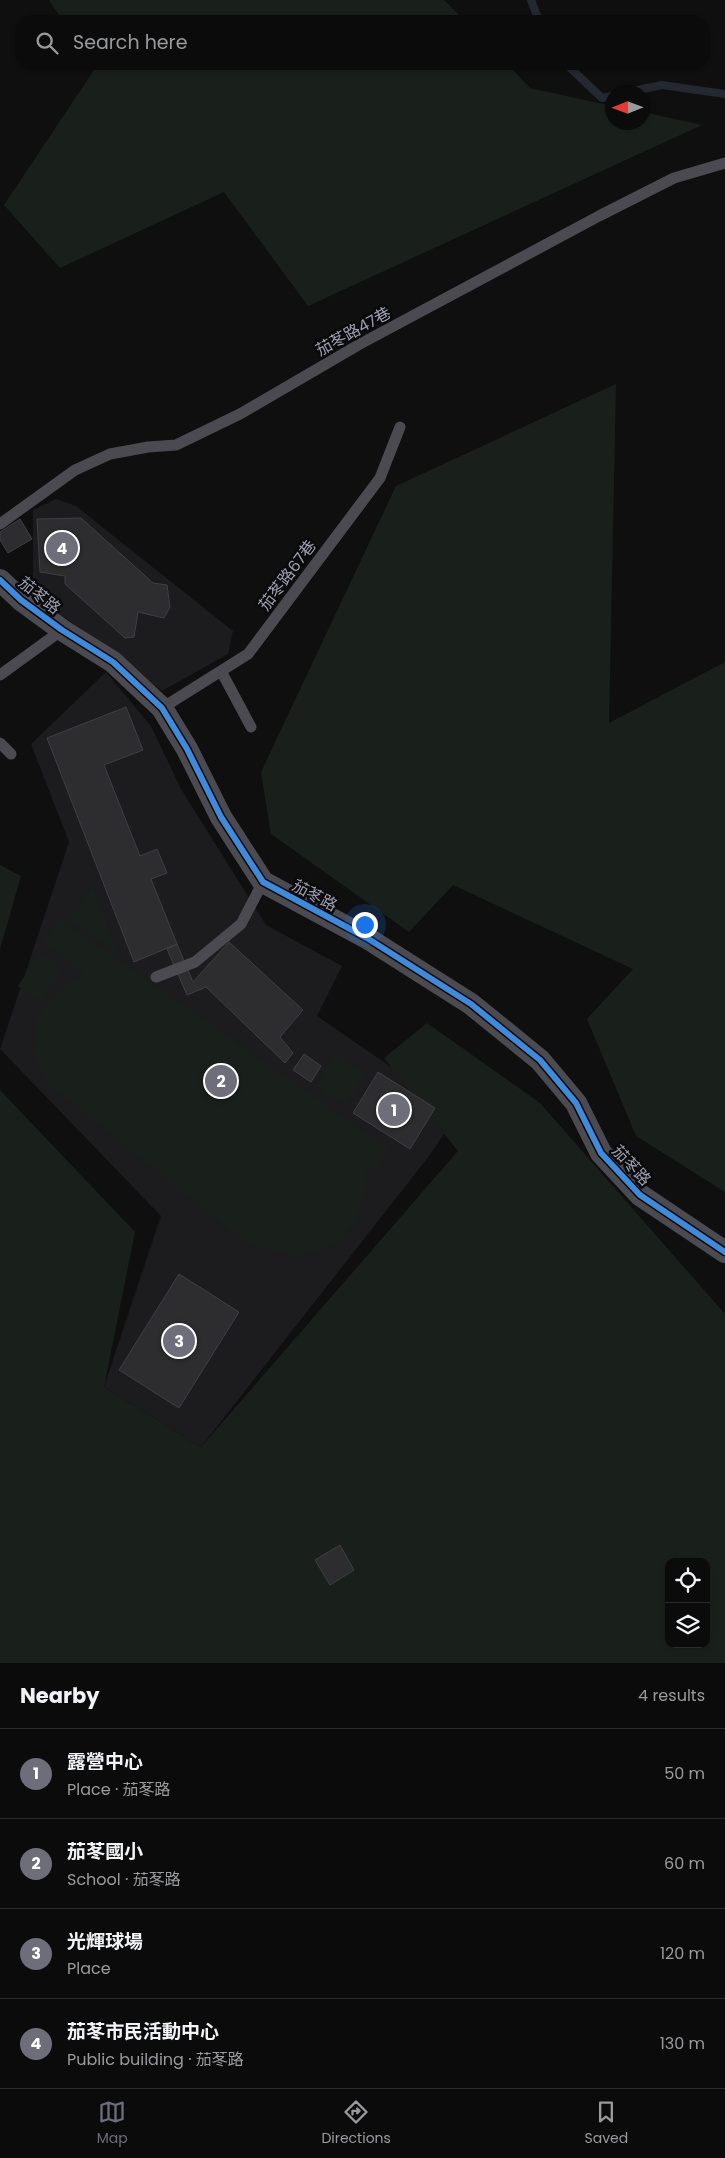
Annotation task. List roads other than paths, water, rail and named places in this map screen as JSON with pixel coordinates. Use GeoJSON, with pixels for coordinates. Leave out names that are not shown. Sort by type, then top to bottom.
{"type":"FeatureCollection","features":[{"type":"Feature","properties":{"kind":"street","name":"茄苳路"},"geometry":{"type":"LineString","coordinates":[[0,580],[21,600],[62,630],[113,662],[162,708],[187,749],[221,817],[263,882],[367,938],[471,1004],[540,1060],[576,1103],[601,1153],[640,1195],[725,1252]]}},
{"type":"Feature","properties":{"kind":"lane","name":"茄苳路47巷"},"geometry":{"type":"LineString","coordinates":[[0,524],[75,470],[110,454],[148,447],[176,445],[240,414],[360,344],[599,216],[674,178],[725,163]]}},
{"type":"Feature","properties":{"kind":"lane","name":"茄苳路67巷"},"geometry":{"type":"LineString","coordinates":[[162,708],[248,654],[380,478],[400,427]]}},
{"type":"Feature","properties":{"kind":"lane"},"geometry":{"type":"LineString","coordinates":[[0,675],[62,630]]}},
{"type":"Feature","properties":{"kind":"lane"},"geometry":{"type":"LineString","coordinates":[[221,671],[251,727]]}},
{"type":"Feature","properties":{"kind":"lane"},"geometry":{"type":"LineString","coordinates":[[0,743],[11,754]]}},
{"type":"Feature","properties":{"kind":"lane"},"geometry":{"type":"LineString","coordinates":[[156,977],[195,962],[241,924],[263,882]]}},
{"type":"Feature","properties":{"kind":"waterway"},"geometry":{"type":"LineString","coordinates":[[531,0],[537,15]]}},
{"type":"Feature","properties":{"kind":"waterway"},"geometry":{"type":"LineString","coordinates":[[572,70],[602,98],[605,97]]}},
{"type":"Feature","properties":{"kind":"waterway"},"geometry":{"type":"LineString","coordinates":[[650,87],[662,85],[725,94]]}},
{"type":"Feature","properties":{"kind":"place","name":"茄苳市民活動中心"},"geometry":{"type":"Point","coordinates":[62,548]}},
{"type":"Feature","properties":{"kind":"place","name":"茄苳國小"},"geometry":{"type":"Point","coordinates":[221,1081]}},
{"type":"Feature","properties":{"kind":"place","name":"露營中心"},"geometry":{"type":"Point","coordinates":[394,1110]}},
{"type":"Feature","properties":{"kind":"place","name":"光輝球場"},"geometry":{"type":"Point","coordinates":[179,1341]}}]}
